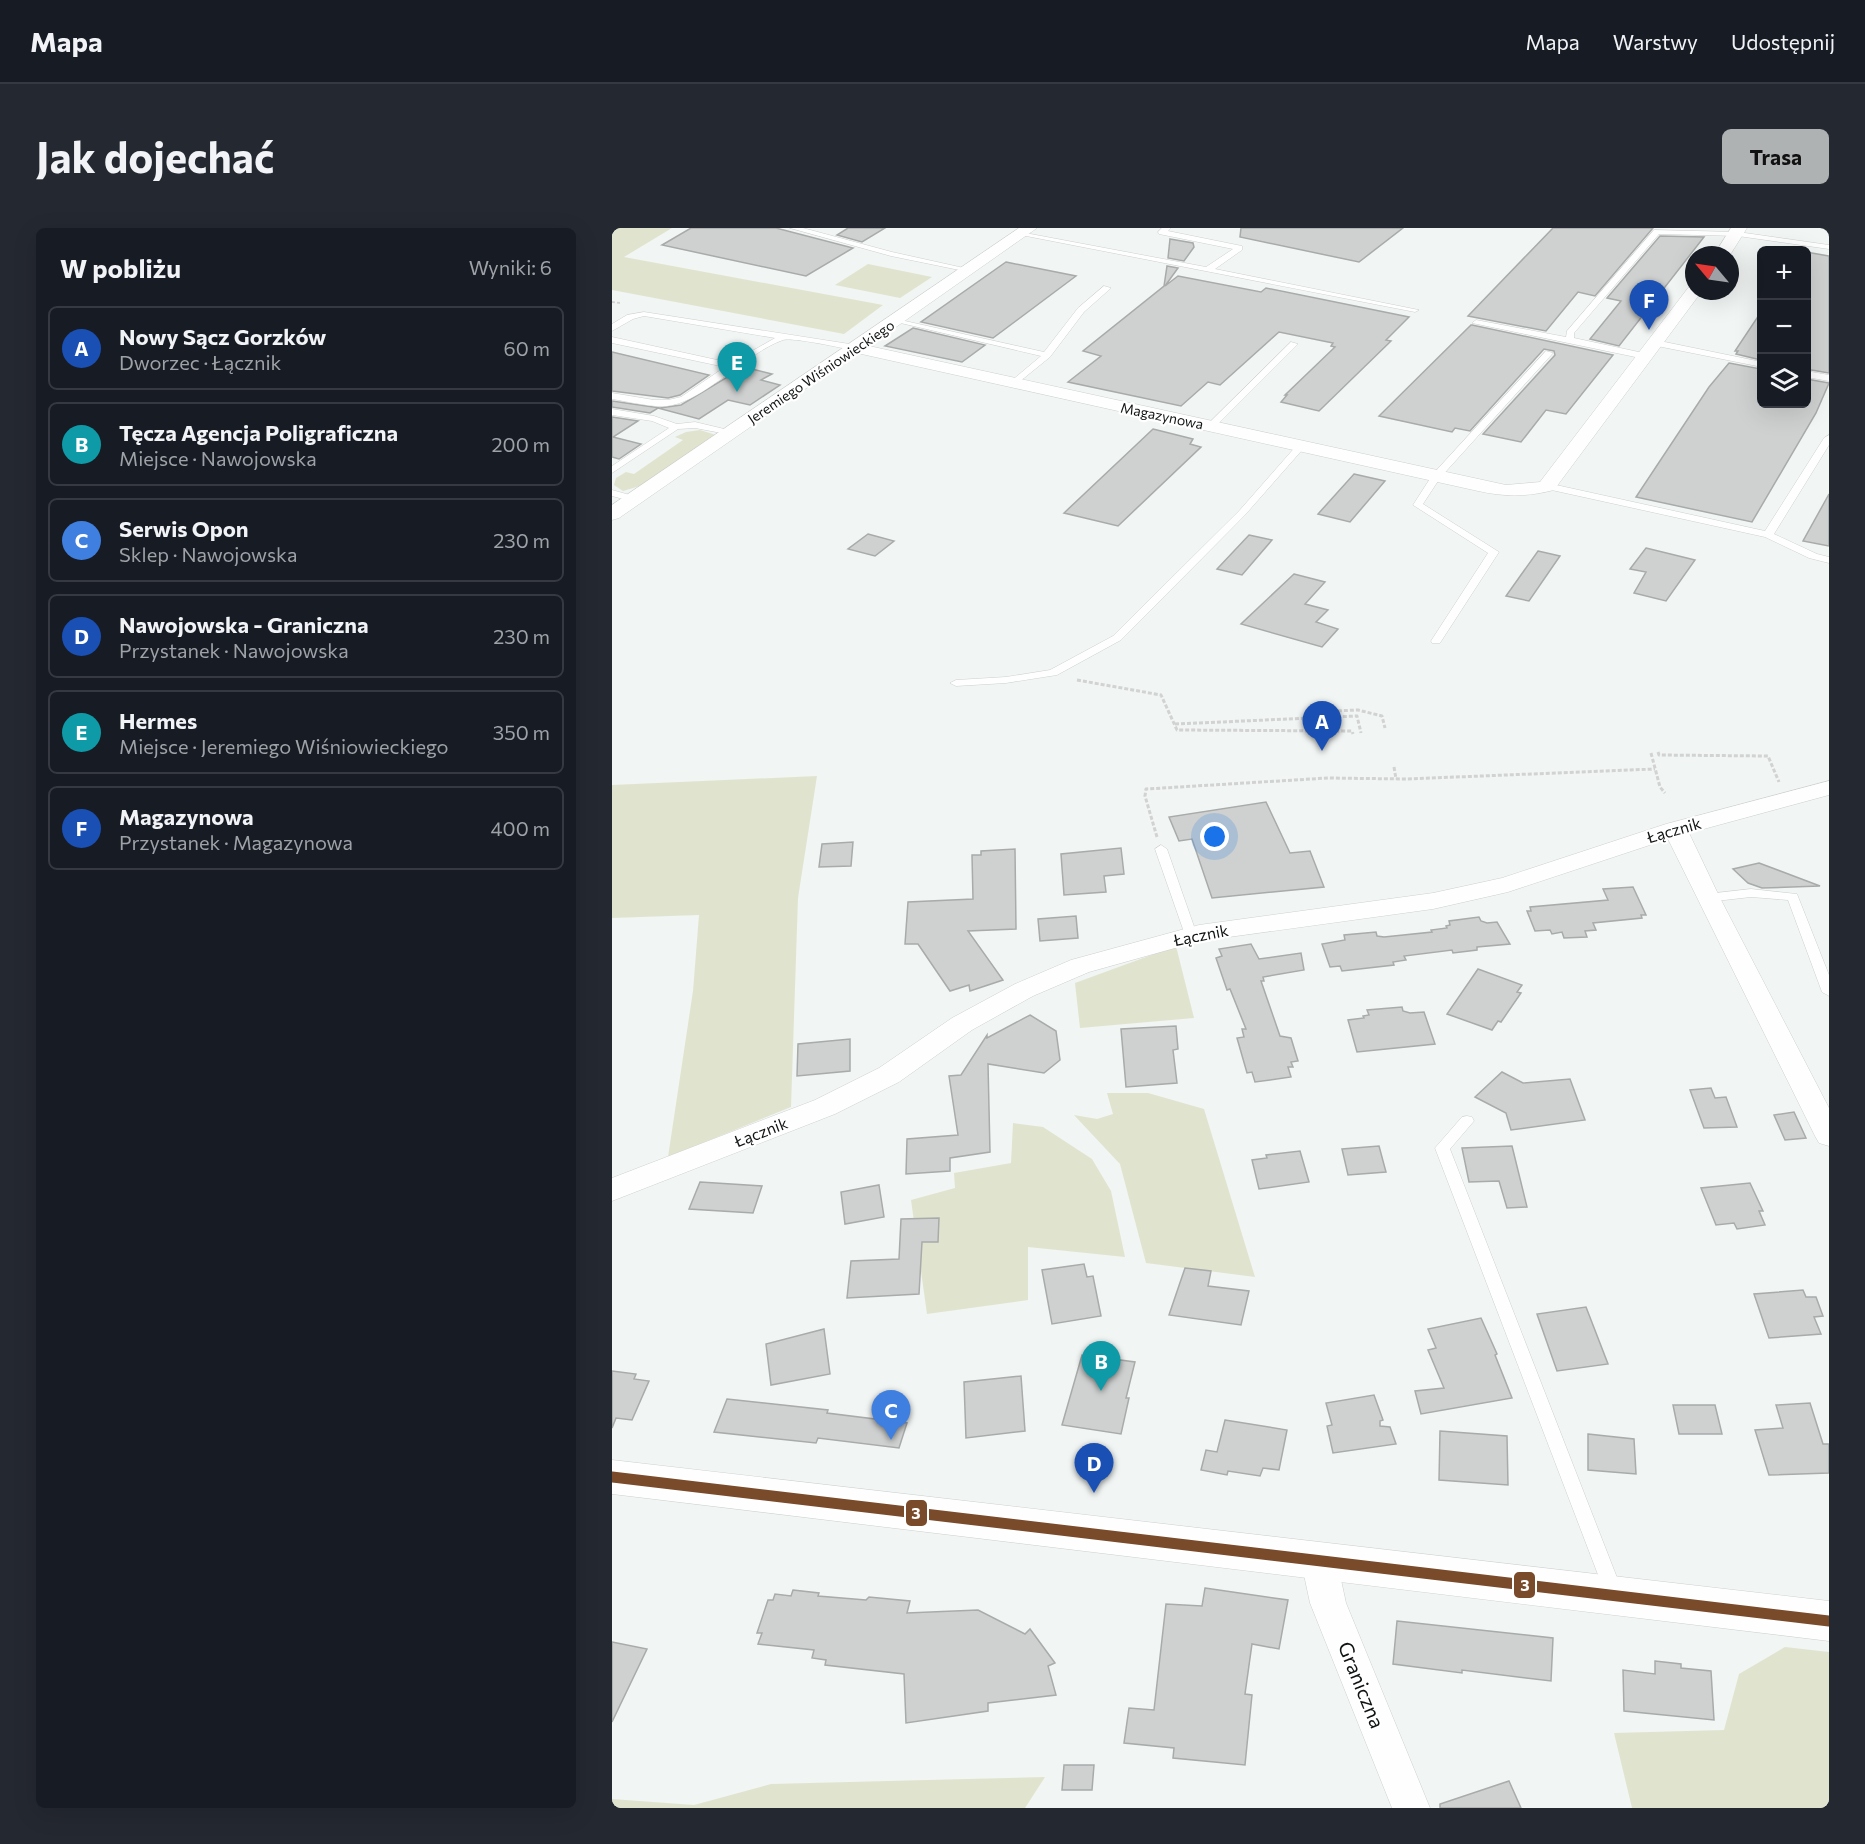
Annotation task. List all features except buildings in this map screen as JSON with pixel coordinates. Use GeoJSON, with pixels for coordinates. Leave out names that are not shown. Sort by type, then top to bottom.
{"type":"FeatureCollection","features":[{"type":"Feature","properties":{"kind":"street","name":"Jeremiego Wiśniowieckiego"},"geometry":{"type":"LineString","coordinates":[[612,514],[1025,231]]}},
{"type":"Feature","properties":{"kind":"street"},"geometry":{"type":"LineString","coordinates":[[1728,246],[1738,231]]}},
{"type":"Feature","properties":{"kind":"street"},"geometry":{"type":"LineString","coordinates":[[1547,486],[1687,300]]}},
{"type":"Feature","properties":{"kind":"street","name":"Magazynowa"},"geometry":{"type":"LineString","coordinates":[[856,348],[1436,476],[1512,491],[1533,491],[1547,486]]}},
{"type":"Feature","properties":{"kind":"street","name":"Łącznik"},"geometry":{"type":"LineString","coordinates":[[612,1190],[825,1107],[889,1075],[962,1024],[1024,990],[1080,966],[1191,935],[1433,900],[1508,884],[1675,829],[1829,788]]}},
{"type":"Feature","properties":{"kind":"street"},"geometry":{"type":"LineString","coordinates":[[1675,829],[1707,898],[1829,1136]]}},
{"type":"Feature","properties":{"kind":"street"},"geometry":{"type":"LineString","coordinates":[[612,1477],[1829,1621]]}},
{"type":"Feature","properties":{"kind":"street","name":"Graniczna"},"geometry":{"type":"LineString","coordinates":[[1319,1560],[1328,1603],[1411,1808]]}},
{"type":"Feature","properties":{"kind":"lane"},"geometry":{"type":"LineString","coordinates":[[794,228],[835,235],[969,270]]}},
{"type":"Feature","properties":{"kind":"lane"},"geometry":{"type":"LineString","coordinates":[[1167,228],[1162,232],[1239,248],[1208,270]]}},
{"type":"Feature","properties":{"kind":"lane"},"geometry":{"type":"LineString","coordinates":[[1025,231],[1208,270],[1415,310]]}},
{"type":"Feature","properties":{"kind":"lane"},"geometry":{"type":"LineString","coordinates":[[1570,340],[1570,333],[1657,232],[1738,231],[1829,247]]}},
{"type":"Feature","properties":{"kind":"lane"},"geometry":{"type":"LineString","coordinates":[[1013,384],[1047,355],[1061,332],[1087,302],[1107,288]]}},
{"type":"Feature","properties":{"kind":"lane"},"geometry":{"type":"LineString","coordinates":[[612,328],[630,317],[644,314],[856,348]]}},
{"type":"Feature","properties":{"kind":"lane"},"geometry":{"type":"LineString","coordinates":[[896,321],[1047,355]]}},
{"type":"Feature","properties":{"kind":"lane"},"geometry":{"type":"LineString","coordinates":[[1476,323],[1570,340],[1757,364]]}},
{"type":"Feature","properties":{"kind":"lane"},"geometry":{"type":"LineString","coordinates":[[612,396],[668,404],[684,399],[732,366],[784,336]]}},
{"type":"Feature","properties":{"kind":"lane"},"geometry":{"type":"LineString","coordinates":[[612,339],[732,366]]}},
{"type":"Feature","properties":{"kind":"lane"},"geometry":{"type":"LineString","coordinates":[[1210,427],[1294,344]]}},
{"type":"Feature","properties":{"kind":"lane"},"geometry":{"type":"LineString","coordinates":[[1436,641],[1494,552],[1418,505],[1436,476],[1549,353]]}},
{"type":"Feature","properties":{"kind":"lane"},"geometry":{"type":"LineString","coordinates":[[1811,375],[1829,378]]}},
{"type":"Feature","properties":{"kind":"lane"},"geometry":{"type":"LineString","coordinates":[[612,412],[654,419],[676,427],[695,425],[732,432]]}},
{"type":"Feature","properties":{"kind":"lane"},"geometry":{"type":"LineString","coordinates":[[612,470],[676,427]]}},
{"type":"Feature","properties":{"kind":"lane"},"geometry":{"type":"LineString","coordinates":[[1768,535],[1829,438]]}},
{"type":"Feature","properties":{"kind":"lane"},"geometry":{"type":"LineString","coordinates":[[957,683],[1006,680],[1053,673],[1117,638],[1242,513],[1300,447]]}},
{"type":"Feature","properties":{"kind":"lane"},"geometry":{"type":"LineString","coordinates":[[1547,486],[1768,535],[1812,556],[1829,560]]}},
{"type":"Feature","properties":{"kind":"lane"},"geometry":{"type":"LineString","coordinates":[[612,493],[634,499]]}},
{"type":"Feature","properties":{"kind":"lane"},"geometry":{"type":"LineString","coordinates":[[1161,849],[1191,935]]}},
{"type":"Feature","properties":{"kind":"lane"},"geometry":{"type":"LineString","coordinates":[[1707,898],[1751,894],[1793,897],[1829,992]]}},
{"type":"Feature","properties":{"kind":"lane"},"geometry":{"type":"LineString","coordinates":[[1467,1121],[1442,1148],[1615,1595]]}},
{"type":"Feature","properties":{"kind":"path"},"geometry":{"type":"LineString","coordinates":[[1053,673],[1161,695],[1177,730],[1352,731],[1353,734]]}},
{"type":"Feature","properties":{"kind":"path"},"geometry":{"type":"LineString","coordinates":[[1309,718],[1308,712],[1358,710],[1382,716],[1385,728]]}},
{"type":"Feature","properties":{"kind":"path"},"geometry":{"type":"LineString","coordinates":[[1175,724],[1357,716],[1361,733]]}},
{"type":"Feature","properties":{"kind":"path"},"geometry":{"type":"LineString","coordinates":[[1658,752],[1659,754],[1768,756],[1781,785]]}},
{"type":"Feature","properties":{"kind":"path"},"geometry":{"type":"LineString","coordinates":[[1651,753],[1665,793]]}},
{"type":"Feature","properties":{"kind":"path"},"geometry":{"type":"LineString","coordinates":[[1394,767],[1396,779]]}},
{"type":"Feature","properties":{"kind":"path"},"geometry":{"type":"LineString","coordinates":[[1161,849],[1145,796],[1146,789],[1328,778],[1396,779],[1656,769]]}},
{"type":"Feature","properties":{"kind":"green space"},"geometry":{"type":"Polygon","coordinates":[[[612,228],[672,228],[624,257],[883,305],[844,334],[612,290],[612,228]]]}},
{"type":"Feature","properties":{"kind":"green space"},"geometry":{"type":"Polygon","coordinates":[[[868,264],[932,277],[900,298],[835,285],[868,264]]]}},
{"type":"Feature","properties":{"kind":"green space"},"geometry":{"type":"Polygon","coordinates":[[[700,430],[716,435],[650,483],[623,491],[614,485],[616,478],[626,472],[634,474],[683,440],[675,437],[686,432],[700,430]]]}},
{"type":"Feature","properties":{"kind":"green space"},"geometry":{"type":"Polygon","coordinates":[[[817,776],[798,898],[791,1107],[668,1157],[693,991],[699,915],[612,918],[612,785],[817,776]]]}},
{"type":"Feature","properties":{"kind":"green space"},"geometry":{"type":"Polygon","coordinates":[[[1176,946],[1194,1018],[1080,1028],[1075,983],[1176,946]]]}},
{"type":"Feature","properties":{"kind":"green space"},"geometry":{"type":"Polygon","coordinates":[[[1107,1093],[1148,1093],[1204,1109],[1255,1277],[1146,1263],[1120,1164],[1074,1115],[1097,1119],[1113,1114],[1107,1093]]]}},
{"type":"Feature","properties":{"kind":"green space"},"geometry":{"type":"Polygon","coordinates":[[[1013,1123],[1043,1127],[1092,1159],[1111,1191],[1125,1257],[1028,1247],[1028,1300],[927,1314],[911,1200],[955,1188],[954,1173],[1011,1163],[1013,1123]]]}},
{"type":"Feature","properties":{"kind":"green space"},"geometry":{"type":"Polygon","coordinates":[[[1785,1647],[1829,1652],[1829,1808],[1632,1808],[1614,1733],[1724,1730],[1739,1674],[1785,1647]]]}},
{"type":"Feature","properties":{"kind":"green space"},"geometry":{"type":"Polygon","coordinates":[[[1045,1777],[1025,1808],[612,1808],[612,1799],[694,1805],[771,1784],[1045,1777]]]}},
{"type":"Feature","properties":{"kind":"transit line","name":"3"},"geometry":{"type":"LineString","coordinates":[[612,1477],[1829,1621]]}},
{"type":"Feature","properties":{"kind":"place","name":"Magazynowa"},"geometry":{"type":"Point","coordinates":[1649,330]}},
{"type":"Feature","properties":{"kind":"place","name":"Hermes"},"geometry":{"type":"Point","coordinates":[737,392]}},
{"type":"Feature","properties":{"kind":"place","name":"Nowy Sącz Gorzków"},"geometry":{"type":"Point","coordinates":[1322,751]}},
{"type":"Feature","properties":{"kind":"place","name":"Tęcza Agencja Poligraficzna"},"geometry":{"type":"Point","coordinates":[1101,1391]}},
{"type":"Feature","properties":{"kind":"place","name":"Serwis Opon"},"geometry":{"type":"Point","coordinates":[891,1440]}},
{"type":"Feature","properties":{"kind":"place","name":"Nawojowska - Graniczna"},"geometry":{"type":"Point","coordinates":[1094,1493]}}]}
